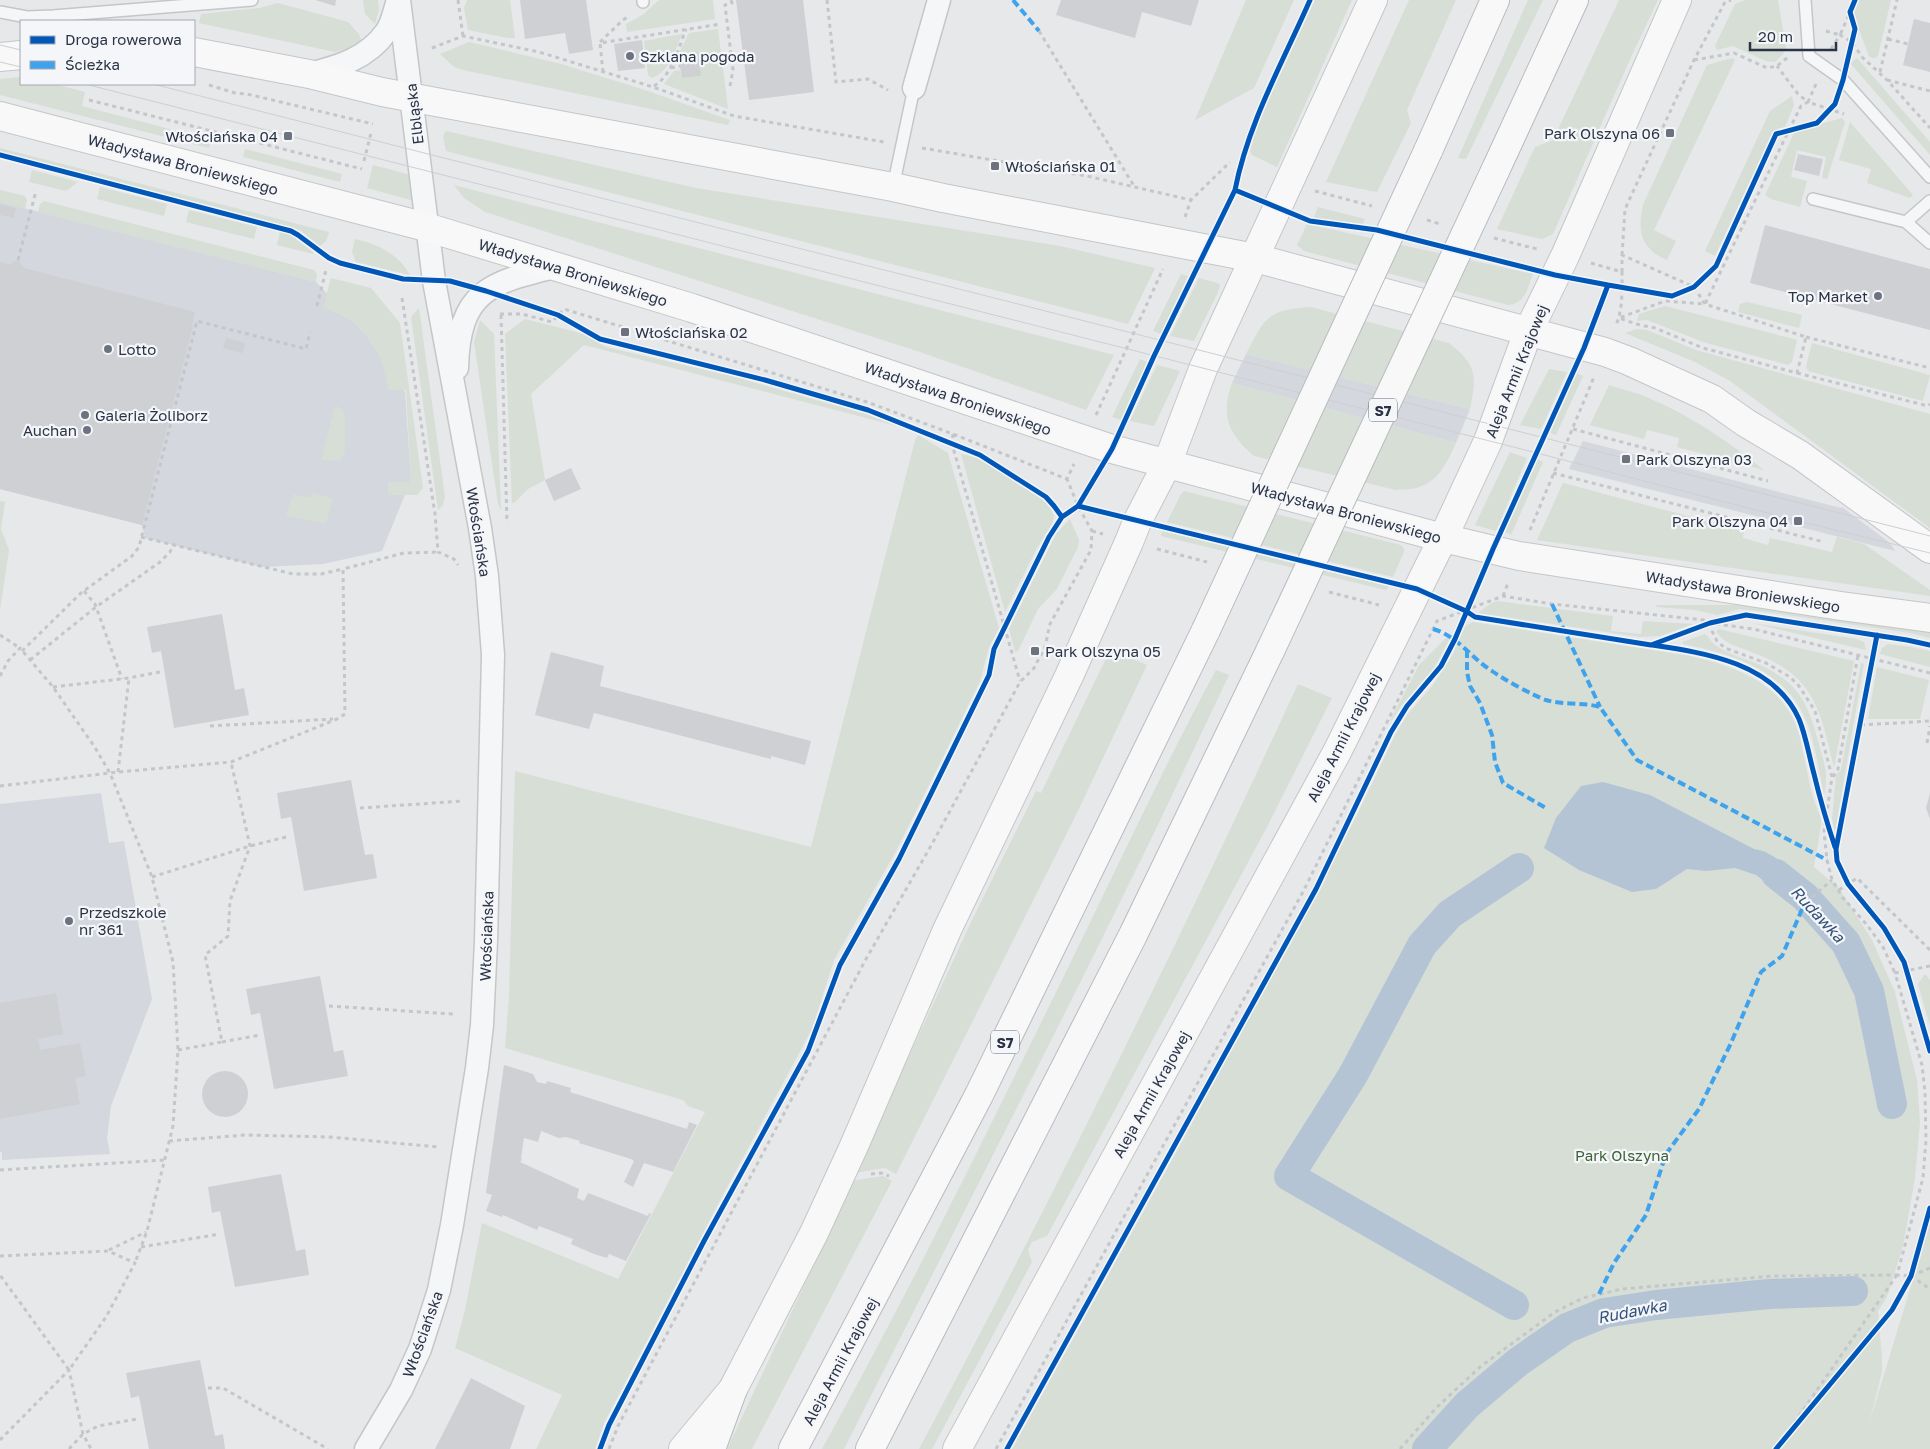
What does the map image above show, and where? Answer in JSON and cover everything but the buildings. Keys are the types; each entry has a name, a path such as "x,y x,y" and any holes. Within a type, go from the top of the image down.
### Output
{"main road":[{"path":"711,1449 733,1389 814,1233 854,1146 947,930 1069,676 1137,522 1167,464 1203,369 1373,0"},
{"name":"Aleja Armii Krajowej","path":"793,1449 980,1096 1206,630 1428,151 1495,0"},
{"name":"S7","path":"870,1449 1134,935 1271,649 1574,0"},
{"name":"Aleja Armii Krajowej","path":"957,1449 1337,752 1443,538 1488,441 1528,332 1565,256 1677,0"},
{"path":"195,52 309,74 382,92 894,187 1255,258 1604,352 1629,361 1712,399 1800,455 1930,549"},
{"path":"0,57 20,55"},
{"name":"Władysława Broniewskiego","path":"0,116 426,228 692,308 1084,440 1443,538 1519,556 1840,606 1930,618"},
{"path":"683,1449 733,1389"}],"street":[{"name":"Elbląska","path":"309,74 337,67 365,53 387,32 399,0"},
{"name":"Elbląska","path":"399,0 412,97 426,228"},
{"path":"914,88 938,0"},
{"name":"Włościańska","path":"366,1449 401,1390 416,1357 439,1290 452,1225 477,1068 482,1025 486,946 492,655 487,576 426,228"},
{"name":"Włościańska","path":"457,406 458,346 465,315 474,301 486,291 514,277 554,267"}],"lane":[{"path":"0,12 27,17 53,16 252,0"},
{"path":"1805,0 1809,56 1843,80 1930,177"},
{"path":"894,187 914,88"},
{"path":"1813,199 1906,222 1930,243"},
{"path":"1906,222 1930,201"}],"path":[{"path":"458,0 464,36"},
{"path":"730,86 733,70 724,4 732,3 731,0"},
{"path":"827,0 836,82 868,79 891,91"},
{"path":"1622,272 1625,209 1694,60 1725,2 1731,0"},
{"path":"1880,73 1897,0"},
{"path":"1850,12 1852,20"},
{"path":"1840,35 1850,12"},
{"path":"600,42 623,20 636,13"},
{"path":"600,42 721,24"},
{"path":"653,86 661,82 671,68 686,29"},
{"path":"1039,31 1134,187"},
{"path":"1824,116 1835,104 1843,80 1853,35"},
{"path":"431,48 464,36 539,52 653,86 734,116 890,143"},
{"path":"1888,39 1908,44"},
{"path":"600,42 603,72"},
{"path":"1694,60 1734,53 1767,68 1777,66 1788,57 1790,52"},
{"path":"671,68 680,66"},
{"path":"1705,304 1801,106 1808,102 1798,94 1777,66"},
{"path":"1887,80 1930,91"},
{"path":"203,82 235,93 247,94 373,124"},
{"path":"89,100 362,169"},
{"path":"1782,132 1798,128"},
{"path":"364,161 371,133"},
{"path":"920,148 1087,176 1191,200"},
{"path":"18,260 36,192"},
{"path":"1622,255 1694,287 1705,304"},
{"path":"317,306 326,270"},
{"path":"1687,290 1700,282"},
{"path":"1615,287 1632,290"},
{"path":"1662,295 1672,296"},
{"path":"402,298 435,514 438,552"},
{"path":"1930,368 1806,337 1705,304 1665,301 1619,318 1655,328 1703,348 1928,406 1930,404"},
{"path":"549,312 566,320"},
{"path":"0,674 8,660 84,591 132,556 139,547 197,321 306,349 310,332"},
{"path":"1797,373 1806,337"},
{"path":"1573,429 1768,481"},
{"path":"953,434 952,444 1020,682"},
{"path":"944,441 962,448"},
{"path":"1553,473 1824,542"},
{"path":"609,1449 618,1426 866,959 932,844 1020,682 1034,668 1045,647 1050,624 1091,550 1092,531 1078,506 1067,479"},
{"path":"1070,512 1078,506 1083,498"},
{"path":"1078,506 1086,508"},
{"path":"141,538 293,574 321,574 404,553 438,552 454,558 462,570"},
{"path":"30,660 96,607 160,562 170,552 173,545"},
{"path":"0,786 118,772 230,762 345,714 343,569"},
{"path":"84,591 96,607 122,679"},
{"path":"996,1449 1304,890 1437,621 1468,613 1503,596 1552,604 1704,620 1710,623 1753,629 1930,673"},
{"path":"1463,620 1468,613 1470,602"},
{"path":"1458,608 1468,613"},
{"path":"1001,634 1009,618"},
{"path":"1701,626 1727,618"},
{"path":"1710,623 1717,641 1726,648 1779,670 1790,677 1799,686 1815,711 1832,777 1824,832 1827,860 1832,880 1883,947 1895,973 1922,1065 1925,1092 1926,1140 1923,1178 1897,1275 1776,1449"},
{"path":"0,635 21,649 53,687 94,746 110,773 152,877 173,962 178,1050 173,1126 147,1231 135,1263 106,1317 69,1370 0,1440"},
{"path":"1871,668 1874,651"},
{"path":"1832,777 1838,769 1858,655"},
{"path":"53,687 122,679 160,672"},
{"path":"118,772 129,678"},
{"path":"1859,735 1862,716"},
{"path":"210,726 336,719"},
{"path":"1860,725 1930,721"},
{"path":"1927,743 1930,726"},
{"path":"222,1042 205,955 228,936 230,901 250,846 230,762"},
{"path":"360,808 463,801"},
{"path":"1822,805 1831,834"},
{"path":"152,877 250,846 290,836"},
{"path":"1839,890 1847,881 1857,878 1930,950"},
{"path":"1812,897 1832,880"},
{"path":"1847,881 1853,890"},
{"path":"1904,962 1908,974"},
{"path":"1895,973 1908,974 1930,966"},
{"path":"329,1006 453,1014"},
{"path":"178,1050 260,1035"},
{"path":"169,1141 254,1135 330,1137 438,1147"},
{"path":"0,1170 165,1160"},
{"path":"0,1256 108,1250 147,1231"},
{"path":"141,1247 220,1234"},
{"path":"108,1250 135,1263"},
{"path":"1906,1284 1911,1276 1913,1267"},
{"path":"1400,1449 1436,1408 1480,1367 1555,1312 1583,1298 1622,1289 1773,1276 1911,1276 1930,1268"},
{"path":"0,1275 69,1370 84,1434 91,1449"},
{"path":"1911,1276 1930,1289"},
{"path":"208,1388 223,1388 328,1449"},
{"path":"1776,1449 1825,1391"},
{"path":"69,1449 84,1434 98,1426 137,1419"}],"shaded area":[{"path":"0,202 316,282 367,336 405,392 411,480 382,551 323,564 262,567 145,538 142,525 0,489"},
{"path":"1246,354 1470,409 1456,443 1232,383"},
{"path":"1583,441 1842,507 1890,543 1895,551 1569,469"},
{"name":"Przedszkole nr 361","path":"101,793 109,843 124,841 152,999 111,1106 107,1138 110,1154 2,1160 2,1152 0,1152 0,804"}],"green space":[{"path":"363,0 378,0 379,9 375,24 365,14"},
{"path":"467,0 510,0 515,38 468,30 464,8"},
{"path":"659,0 713,0 715,19 627,32 626,24 644,14"},
{"path":"1246,0 1294,0 1254,88 1195,120"},
{"path":"1315,0 1352,0 1277,167 1252,155 1250,151 1257,124"},
{"path":"1409,0 1456,0 1407,110 1411,123 1377,192 1326,182"},
{"path":"1528,0 1543,0 1466,159 1458,158"},
{"path":"1619,0 1658,0 1553,234 1542,239 1497,229 1535,147 1553,140"},
{"path":"1745,0 1778,0 1786,48 1775,62 1766,61 1733,46 1717,50 1715,46 1735,4"},
{"path":"1859,0 1891,0 1878,56 1875,58 1869,56 1853,14"},
{"path":"278,3 348,22 359,34 361,40 354,47 335,52 199,23 201,14 259,8"},
{"path":"718,29 728,109 664,84 674,71 680,70 682,78 701,76 678,55 689,33"},
{"path":"682,34 668,65 663,71 652,78 648,75 644,41"},
{"path":"469,42 561,64 645,90 730,120 728,125 463,70 454,67 440,54"},
{"path":"1732,58 1735,60 1654,230 1676,241 1667,260 1651,251 1646,245 1641,231 1643,205 1707,65"},
{"path":"1857,58 1930,142 1930,155 1850,63"},
{"path":"20,77 20,85 58,85 85,92 82,106 211,140 209,148 0,95 0,79"},
{"path":"1792,96 1794,105 1785,127 1777,129 1772,134 1715,256 1705,251 1770,111"},
{"path":"1842,118 1845,122 1827,179 1822,178 1826,157 1797,150 1791,177 1807,181 1800,207 1771,199 1765,195 1795,131"},
{"path":"1850,122 1913,195 1910,198 1867,183 1871,169 1839,160"},
{"path":"446,131 696,188 1060,246 1155,268 1128,324 446,151 443,136"},
{"path":"0,148 329,232 326,241 320,246 300,230 291,227 0,151"},
{"path":"245,149 342,174 340,182 243,157"},
{"path":"373,165 411,175 414,201 367,188"},
{"path":"32,170 78,182 66,191 29,182"},
{"path":"454,185 1114,355 1086,410 920,352 485,212 464,198"},
{"path":"100,187 167,204 164,216 97,199"},
{"path":"0,190 25,196 27,200 25,209 0,202"},
{"path":"44,201 314,270 317,274 316,282 38,212 40,204"},
{"path":"1318,207 1365,219 1362,225 1313,219"},
{"path":"189,210 257,227 254,239 186,222"},
{"path":"1307,224 1533,274 1522,298 1514,304 1508,305 1304,251 1297,245"},
{"path":"280,232 289,234 313,252 313,254 277,245"},
{"path":"355,239 387,251 405,267 410,275 356,262 352,252"},
{"path":"1181,274 1188,276 1161,334 1153,331"},
{"path":"331,278 371,288 400,323 423,488 417,495 388,495 388,482 411,482 406,390 388,390 381,361 369,338 350,320 323,308"},
{"path":"1199,278 1220,285 1194,341 1170,336"},
{"path":"1747,302 1802,315 1799,328 1738,312 1740,304"},
{"path":"1665,306 1797,340 1792,362 1788,365 1703,342 1647,320 1637,321 1639,314"},
{"path":"1311,307 1449,343 1465,358 1473,372 1474,388 1470,409 1246,354 1258,331 1269,318 1285,310"},
{"path":"419,308 445,497 443,505 438,510 411,317"},
{"path":"525,319 584,334 606,347 735,377 869,415 901,427 584,345 531,394 545,480 528,489 512,503 505,334"},
{"path":"480,320 494,334 501,510 498,504 474,342"},
{"path":"1637,329 1647,330 1696,350 1930,414 1930,528 1730,381 1695,362 1625,333"},
{"path":"1812,343 1930,375 1923,401 1808,371 1806,366"},
{"path":"1140,359 1147,362 1121,420 1112,417"},
{"path":"1157,365 1180,371 1156,422 1154,426 1130,421"},
{"path":"1549,369 1567,372 1541,429 1520,425"},
{"path":"1576,373 1583,376 1556,435 1549,432"},
{"path":"1232,383 1456,443 1445,464 1431,481 1416,488 1396,490 1254,456 1238,440 1229,424 1227,406"},
{"path":"1609,385 1637,393 1697,422 1764,470 1677,447 1679,438 1647,430 1644,439 1590,425"},
{"path":"335,406 343,409 345,416 345,452 340,460 321,460"},
{"path":"918,435 948,453 999,628 989,647 980,681 896,851 834,960 812,1029 604,1423 595,1449 536,1449 562,1395 455,1348 465,1310 482,1223 618,1279 705,1112 688,1106 683,1100 505,1048 509,996 515,771 811,847 915,440"},
{"path":"1510,452 1527,458 1496,531 1475,525"},
{"path":"961,454 976,457 1042,499 1051,509 1054,516 1052,524 1037,548 1005,612"},
{"path":"1537,459 1543,462 1511,535 1505,532"},
{"path":"1563,483 1744,531 1743,538 1768,545 1770,538 1832,552 1837,537 1864,544 1930,590 1930,596 1537,540"},
{"path":"1184,491 1401,545 1404,552 1393,577 1167,522"},
{"path":"312,493 333,498 326,524 286,516 293,494 311,498"},
{"path":"0,501 5,502 1,529 9,550 0,610"},
{"path":"1070,519 1079,540 1078,547 1057,589 1038,609 1018,651 1015,652 1009,629 1056,534"},
{"path":"1162,531 1389,586 1386,590 1161,536"},
{"path":"1497,601 1613,616 1611,631 1641,634 1643,621 1693,624 1660,636 1640,637 1478,613"},
{"path":"1656,605 1743,605 1930,630 1930,638 1910,633 1766,612 1740,609 1717,615 1695,610 1656,607"},
{"name":"Park Olszyna","path":"1473,622 1690,656 1720,664 1763,684 1785,705 1793,719 1800,738 1811,790 1821,819 1814,867 1838,887 1872,940 1895,992 1917,1080 1920,1122 1915,1178 1903,1246 1887,1297 1878,1311 1882,1372 1869,1424 1930,1223 1930,1449 1012,1449 1178,1149 1317,891 1358,813 1395,735 1407,715 1433,685 1452,656 1465,626"},
{"path":"1752,623 1857,639 1864,642 1866,650"},
{"path":"1719,629 1854,661 1834,768 1819,712 1812,697 1802,684 1790,672 1774,662 1727,642 1716,631"},
{"path":"1705,634 1714,644 1722,649 1769,669 1791,685 1799,694 1815,729 1824,763 1826,781 1824,794 1811,734 1795,700 1783,686 1753,666 1736,658 1683,644 1682,642"},
{"path":"1448,636 1449,640 1433,670 1390,721 1419,665"},
{"path":"1888,644 1930,651 1930,667 1880,654 1882,648"},
{"path":"1110,650 1147,665 1077,813 896,1174 885,1168 855,1173 972,920 1036,791 1041,793"},
{"path":"1861,663 1864,664 1835,832 1832,819 1836,775 1841,770"},
{"path":"1877,667 1929,680 1920,719 1868,719"},
{"path":"1216,670 1229,675 1079,985 844,1449 822,1449 946,1214 1157,784"},
{"path":"1298,684 1332,698 1267,827 1047,1236 1032,1242 1028,1250 1032,1262 932,1449 919,1449 1018,1260 1114,1069"},
{"path":"1925,974 1930,980 1930,1026 1918,984"},
{"path":"883,1176 892,1181 752,1449 727,1449 809,1275 850,1181"}],"water":[{"path":"1603,782 1650,795 1754,849 1775,857 1803,885 1810,897 1805,903 1768,884 1756,875 1735,868 1706,871 1687,869 1656,889 1632,892 1579,870 1544,848 1556,818 1581,786"}],"waterway":[{"path":"1514,1305 1289,1176 1353,1075 1422,945 1450,914 1519,868"},
{"name":"Rudawka","path":"1776,874 1805,897 1846,943 1869,991 1892,1104"},
{"name":"Rudawka","path":"1427,1449 1467,1405 1518,1362 1567,1328 1604,1313 1656,1305 1769,1294 1853,1291"}],"tram line":[{"path":"0,45 20,50"},
{"path":"0,62 20,67"},
{"path":"89,85 1798,521 1930,553"},
{"path":"157,85 1930,536"}],"marked path":[{"path":"1013,0 1039,31"},
{"path":"1552,604 1600,707"},
{"path":"1433,629 1442,632 1457,642 1484,666 1534,695 1552,702 1586,704 1600,707 1637,760 1827,860"},
{"path":"1467,650 1467,672 1470,686 1480,703 1492,735 1495,762 1503,783 1546,808"},
{"path":"1599,1294 1614,1263 1646,1215 1666,1154 1699,1109 1731,1043 1761,972 1782,956 1803,907 1812,897"}],"cycle path":[{"path":"600,1449 609,1425 704,1241 808,1051 840,965 899,859 989,675 994,649 1049,537 1062,517 1078,506 1112,449 1154,356 1235,190 1248,141 1257,117 1310,0"},
{"path":"1608,285 1672,296 1694,287 1716,266 1776,134 1817,123 1835,104 1843,80 1855,29 1850,12 1855,0"},
{"path":"0,155 291,231 329,258 340,263 403,279 450,281 486,291 558,315 600,339 765,380 868,410 980,455 1046,497 1062,517"},
{"path":"1007,1449 1316,889 1391,732 1407,706 1441,666 1455,639 1493,549 1584,348 1608,285 1555,275 1377,230 1310,221 1235,190"},
{"path":"1078,506 1417,589 1475,617 1651,645 1710,623 1746,615 1930,645"},
{"path":"1877,635 1836,849 1837,861 1848,884 1884,928 1904,962 1930,1051"},
{"path":"1652,645 1694,652 1736,664 1756,673 1773,685 1788,700 1799,719 1806,739 1821,802 1835,847"},
{"path":"1776,1449 1892,1310 1911,1276 1930,1208"}],"place":[{"name":"Szklana pogoda","path":"630,56"},
{"name":"Park Olszyna 06","path":"1670,133"},
{"name":"Włościańska 04","path":"288,136"},
{"name":"Włościańska 01","path":"995,166"},
{"name":"Top Market","path":"1878,296"},
{"name":"Włościańska 02","path":"625,332"},
{"name":"Lotto","path":"108,349"},
{"name":"Galeria Żoliborz","path":"85,415"},
{"name":"Auchan","path":"87,430"},
{"name":"Park Olszyna 03","path":"1626,459"},
{"name":"Park Olszyna 04","path":"1798,521"},
{"name":"Park Olszyna 05","path":"1035,651"},
{"name":"Przedszkole nr 361","path":"69,921"}]}
